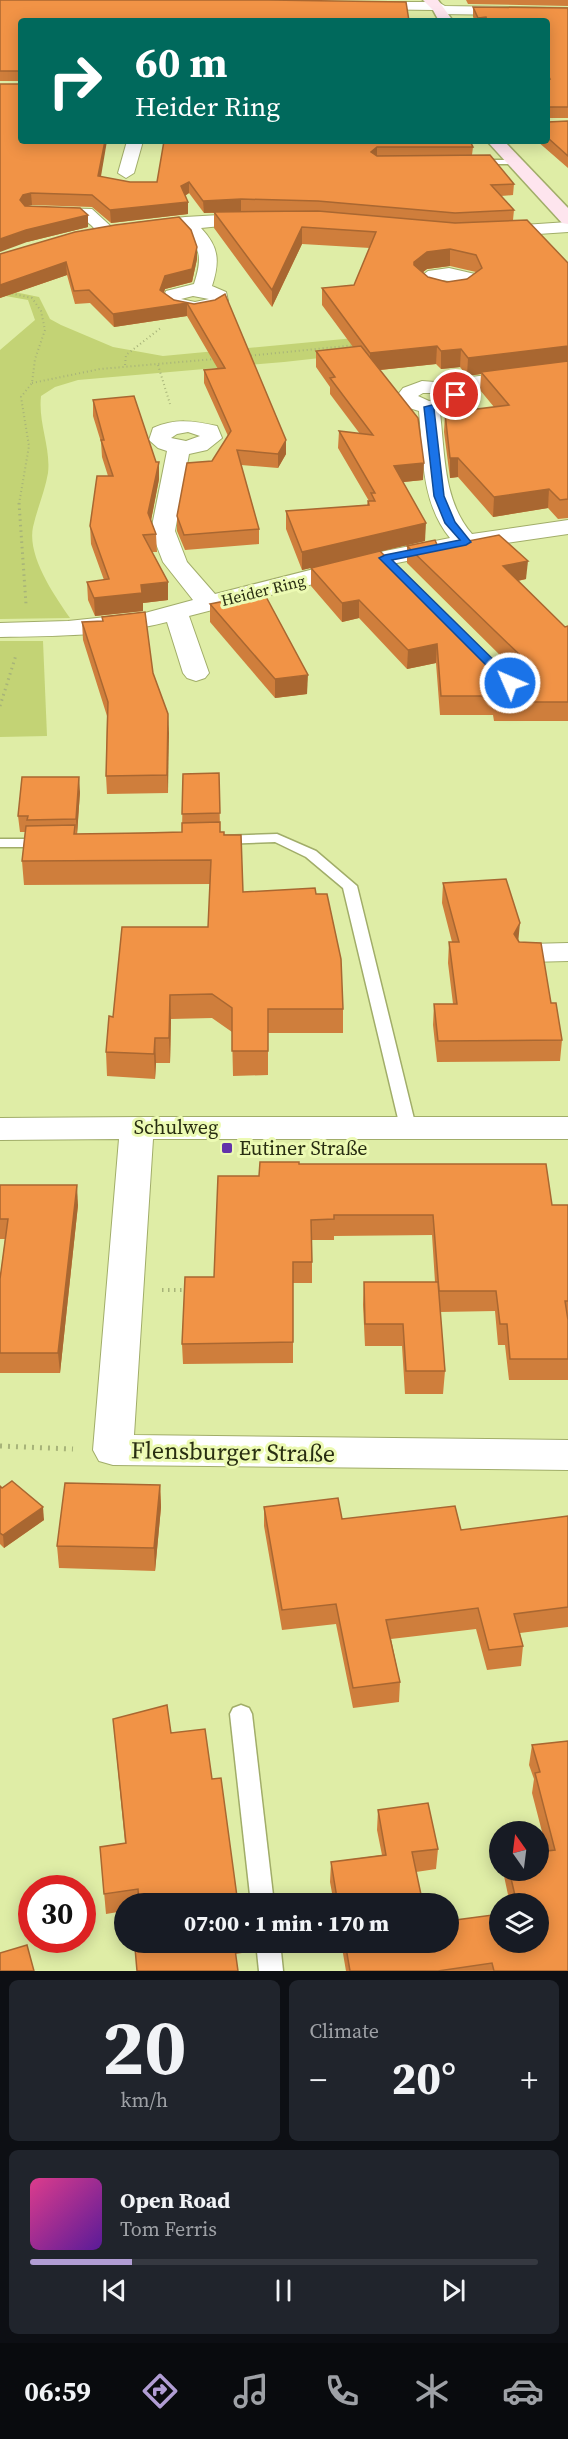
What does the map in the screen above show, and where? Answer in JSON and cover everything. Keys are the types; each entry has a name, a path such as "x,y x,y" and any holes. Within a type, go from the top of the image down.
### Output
{"street":[{"path":"532,0 543,5 544,11"},
{"path":"346,5 380,3 438,9 568,12"},
{"path":"126,173 134,144"},
{"path":"498,144 568,219"},
{"path":"32,213 86,213 108,232"},
{"path":"83,236 185,222 275,218"},
{"path":"185,222 197,233 208,249 210,262 201,290 219,296 219,302 202,308 186,307"},
{"path":"476,232 568,227"},
{"path":"449,274 452,253"},
{"path":"466,542 450,523 439,496 429,407 444,406 455,401 456,395 448,390 471,383 568,371"},
{"path":"177,427 164,517 164,537 170,553 185,578 210,603"},
{"name":"Heider Ring","path":"12,630 112,625 393,567 466,542 568,527"},
{"path":"176,613 196,673"},
{"path":"529,953 568,952"},
{"name":"Flensburger Straße","path":"137,1127 113,1450 568,1455"},
{"name":"Schulweg","path":"0,1129 568,1128"}],"lane":[{"path":"468,162 513,162"},
{"path":"207,840 278,838 311,854 350,886 408,1127"},
{"path":"0,843 54,843"},
{"path":"241,1714 262,1893"},
{"path":"269,1953 271,1971"}],"path":[{"path":"0,291 32,298 41,311 45,330 35,358 32,383 21,397 29,447 18,510 27,616 12,630 0,706"},
{"path":"126,365 126,355 186,307"},
{"path":"242,356 365,344"},
{"path":"32,383 73,373 126,365 158,365 218,359"},
{"path":"158,365 177,427"},
{"path":"124,1290 194,1290"},
{"path":"0,1446 113,1450"}],"green space":[{"path":"0,289 39,297 50,319 113,347 163,356 397,334 410,348 284,362 78,380 55,387 41,396 41,416 48,454 48,473 32,538 43,575 70,618 0,619 0,350 35,320 28,300 0,295"},
{"path":"0,641 43,641 47,736 0,737"}],"building":[{"path":"0,0 406,2 409,18 18,18 18,71 0,71"},
{"path":"473,7 568,8 568,107 550,107 550,18 478,18"},
{"path":"0,84 18,84 18,144 104,144 98,176 130,182 157,182 163,144 472,144 473,147 377,147 371,152 377,156 490,155 514,184 491,185 514,210 455,213 318,201 241,199 203,201 189,182 181,186 188,202 110,210 92,195 31,193 23,195 20,200 25,206 80,208 88,215 26,230 0,239"},
{"path":"568,121 568,156 550,140 550,122"},
{"path":"318,211 455,223 527,220 568,263 568,346 468,358 461,349 441,351 437,346 370,353 322,288 354,285 376,232 302,227 272,290 214,212","holes":["450,249 476,255 482,268 467,279 447,282 428,277 414,265 414,262 427,252"]},
{"path":"179,217 191,230 197,247 192,269 165,276 160,290 174,300 194,304 215,300 225,294 286,440 278,454 237,450 259,529 184,535 177,516 187,463 212,461 231,431 204,370 225,368 187,303 113,314 89,290 74,291 66,262 0,285 0,254 75,232"},
{"path":"361,346 418,418 424,463 394,466 426,523 302,552 286,511 369,505 368,501 375,501 371,493 375,493 339,431 373,435 330,378 335,377 316,351"},
{"path":"568,361 568,499 560,500 549,489 494,497 458,458 450,458 445,413 509,405 481,372"},
{"path":"134,396 156,462 159,462 148,513 156,534 143,535 168,582 141,585 142,593 94,598 87,582 109,579 90,526 97,476 113,476 101,440 104,440 93,400"},
{"path":"499,535 528,561 503,566 565,627 568,626 568,702 495,702 494,696 441,696 437,644 408,650 359,600 342,603 311,568 380,551 501,672 511,674 521,672 526,665 522,657 407,546 435,540 438,547"},
{"path":"264,593 308,675 275,679 210,604"},
{"path":"145,612 153,673 168,714 167,775 106,776 108,702 82,622 103,621 102,617"},
{"path":"219,773 220,813 182,814 183,774"},
{"path":"22,777 79,777 76,819 27,820 28,816 18,816"},
{"path":"220,822 220,832 224,832 224,835 241,835 243,892 315,888 316,894 327,894 341,959 343,1009 268,1009 268,1051 232,1051 232,1008 212,994 170,995 169,1038 155,1038 154,1054 106,1052 109,1016 113,1017 122,927 208,927 211,860 22,861 26,826 75,825 74,834 144,833 182,832 182,823"},
{"path":"506,879 520,923 514,934 519,942 541,943 551,1003 556,1003 562,1040 438,1041 434,1004 457,1004 449,942 459,942 443,883"},
{"path":"260,1162 546,1164 552,1205 568,1205 568,1301 565,1301 568,1320 568,1359 510,1359 507,1324 500,1324 496,1291 439,1291 433,1215 334,1215 334,1219 311,1220 312,1262 293,1262 293,1342 182,1344 185,1277 214,1277 218,1176 259,1176"},
{"path":"0,1185 77,1185 58,1353 0,1353 0,1279 8,1219 0,1219"},
{"path":"364,1282 438,1282 445,1371 406,1371 403,1324 365,1324"},
{"path":"12,1481 43,1507 3,1535 0,1533 0,1486 2,1488"},
{"path":"65,1483 160,1485 154,1548 57,1546"},
{"path":"338,1498 342,1519 455,1506 461,1530 568,1516 568,1607 514,1614 523,1646 489,1650 478,1608 386,1620 400,1682 353,1688 336,1604 282,1610 264,1507"},
{"path":"167,1705 171,1733 205,1729 212,1779 221,1778 237,1893 138,1893 138,1889 104,1894 100,1847 126,1843 113,1719"},
{"path":"568,1741 568,1971 494,1971 492,1963 438,1971 350,1971 347,1953 459,1953 459,1920 489,1915 489,1953 549,1953 549,1893 514,1893 512,1881 549,1881 549,1851 555,1850 535,1773 540,1772 532,1745"},
{"path":"428,1803 438,1849 412,1852 421,1893 336,1893 331,1862 386,1855 378,1810"},
{"path":"18,1948 18,1953 29,1953 34,1971 0,1971 0,1953"},
{"path":"135,1953 236,1953 238,1971 137,1971"}],"place":[{"name":"Eutiner Straße","path":"227,1148"}],"route":[{"path":"456,395 455,401 450,404 429,407 439,496 450,523 466,542 385,558 510,683"}]}
